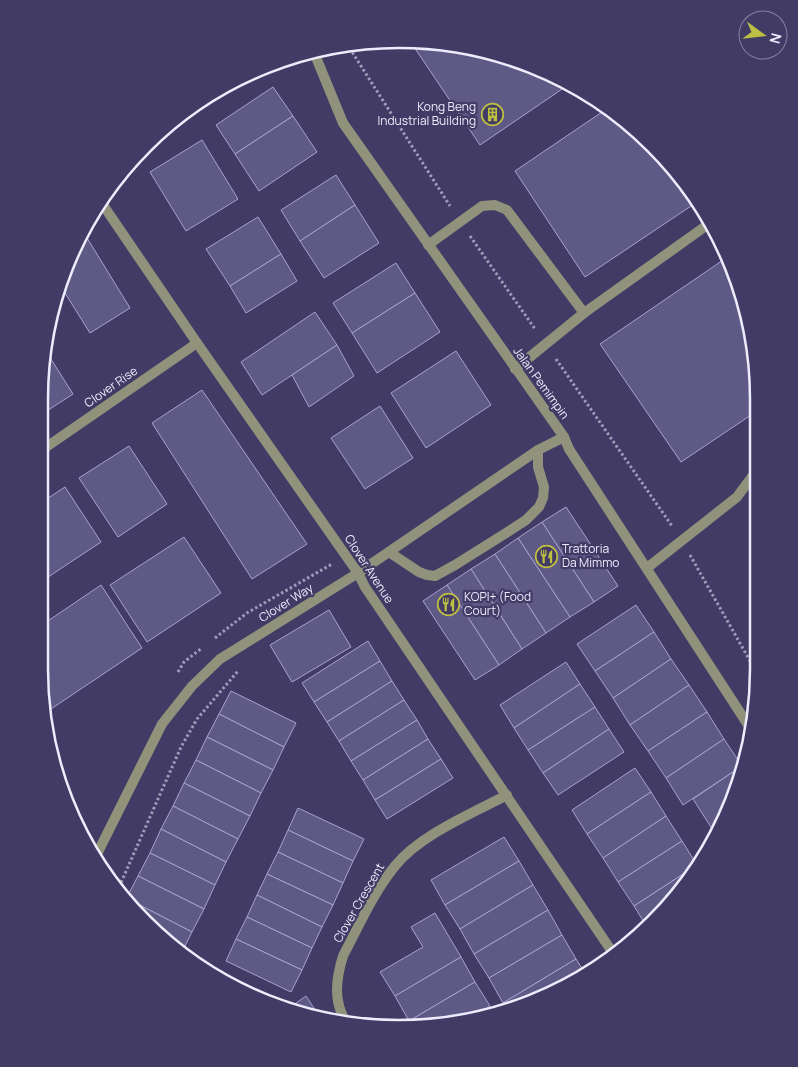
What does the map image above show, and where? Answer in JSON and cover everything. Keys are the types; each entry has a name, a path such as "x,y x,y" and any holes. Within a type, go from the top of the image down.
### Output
{"street":[{"name":"Jalan Pemimpin","path":"316,57 343,123 564,438 746,721"},
{"path":"428,245 482,206 495,205 507,210 584,313"},
{"name":"Clover Avenue","path":"105,208 358,573 365,587 610,949"},
{"path":"515,369 584,313 705,227"},
{"name":"Clover Rise","path":"48,446 197,343"},
{"name":"Clover Way","path":"99,851 162,724 192,686 220,659 358,573 538,450 564,438"},
{"path":"389,552 419,572 435,576 526,520 539,507 544,498 544,487 538,467 538,450"},
{"path":"647,568 738,497 750,480"},
{"name":"Clover Crescent","path":"342,1015 338,1006 337,989 343,956 385,879 405,855 426,839 507,795"}],"path":[{"path":"121,883 181,747 196,719 242,666"}],"building":[{"name":"Kong Beng Industrial Building","path":"415,48 468,54 490,59 534,74 563,89 480,145"},
{"path":"273,87 293,116 235,154 216,125"},
{"path":"602,112 648,150 678,185 692,205 585,277 515,171"},
{"path":"293,116 317,152 259,191 235,154"},
{"path":"202,140 238,199 186,231 150,172"},
{"path":"336,175 355,205 300,241 281,210"},
{"path":"355,205 379,243 324,278 300,241"},
{"path":"258,217 281,254 230,286 206,249"},
{"path":"87,238 130,308 90,333 64,292 74,264"},
{"path":"281,254 297,281 246,313 230,286"},
{"path":"722,261 739,308 744,330 750,376 750,416 681,462 600,344"},
{"path":"396,263 415,293 352,333 333,303"},
{"path":"415,293 440,332 377,373 352,333"},
{"path":"315,312 337,345 262,395 241,362"},
{"path":"337,345 354,376 309,407 292,375"},
{"path":"456,351 491,405 426,448 391,393"},
{"path":"50,358 73,394 48,410 48,376"},
{"path":"202,390 307,544 252,579 152,423"},
{"path":"380,406 413,458 365,489 331,438"},
{"path":"129,446 167,504 118,537 79,478"},
{"path":"65,487 101,542 48,577 48,498"},
{"path":"566,507 618,586 594,602 542,522"},
{"path":"542,522 594,602 570,617 518,538"},
{"path":"184,537 221,593 147,642 110,585"},
{"path":"518,538 570,617 546,633 495,554"},
{"path":"495,554 546,633 522,649 471,569"},
{"path":"471,569 522,649 499,665 447,585"},
{"path":"101,585 142,648 50,709 48,691 48,621"},
{"path":"447,585 499,665 475,680 423,601"},
{"path":"636,605 654,632 595,671 577,644"},
{"path":"329,610 351,647 292,682 270,645"},
{"path":"654,632 671,659 613,698 595,671"},
{"path":"368,641 380,661 314,702 302,683"},
{"path":"671,659 689,685 630,725 613,698"},
{"path":"380,661 392,681 327,722 314,702"},
{"path":"566,662 580,684 514,728 500,705"},
{"path":"392,681 404,700 339,741 327,722"},
{"path":"580,684 595,707 528,750 514,728"},
{"path":"689,685 707,712 648,751 630,725"},
{"path":"231,691 296,723 284,747 219,714"},
{"path":"404,700 417,720 351,761 339,741"},
{"path":"595,707 609,729 543,773 528,750"},
{"path":"707,712 724,739 666,778 648,751"},
{"path":"219,714 284,747 273,770 207,737"},
{"path":"417,720 428,739 363,780 351,761"},
{"path":"609,729 624,752 558,795 543,773"},
{"path":"207,737 273,770 261,793 196,760"},
{"path":"428,739 441,759 375,800 363,780"},
{"path":"724,739 738,761 735,770 683,805 666,778"},
{"path":"441,759 453,778 387,819 375,800"},
{"path":"196,760 261,793 250,816 184,783"},
{"path":"635,768 651,792 587,834 572,810"},
{"path":"735,770 724,803 711,828 693,799"},
{"path":"184,783 250,816 238,839 173,806"},
{"path":"651,792 666,816 603,858 587,834"},
{"path":"173,806 238,839 226,862 161,829"},
{"path":"298,808 364,839 353,861 288,830"},
{"path":"666,816 682,841 618,882 603,858"},
{"path":"161,829 226,862 215,885 150,853"},
{"path":"288,830 353,861 343,883 278,852"},
{"path":"504,837 519,861 445,905 431,880"},
{"path":"682,841 693,859 684,874 634,906 618,882"},
{"path":"278,852 343,883 333,905 267,874"},
{"path":"150,853 215,885 204,909 138,876"},
{"path":"519,861 533,885 460,929 445,905"},
{"path":"267,874 333,905 322,927 257,895"},
{"path":"684,874 643,921 634,906"},
{"path":"138,876 204,909 192,932 139,905 129,893"},
{"path":"533,885 548,910 474,954 460,929"},
{"path":"257,895 322,927 312,948 247,917"},
{"path":"139,905 192,932 185,947 150,917"},
{"path":"548,910 562,935 489,978 474,954"},
{"path":"435,913 461,957 395,996 380,972 423,947 411,927"},
{"path":"247,917 312,948 302,970 236,939"},
{"path":"562,935 576,959 503,1003 489,978"},
{"path":"236,939 302,970 291,992 226,961"},
{"path":"461,957 475,982 412,1019 408,1020 395,996"},
{"path":"576,959 582,968 534,993 503,1003"},
{"path":"475,982 490,1006 468,1013 412,1019"},
{"path":"306,996 315,1010 308,1008 295,1004"}],"place":[{"name":"Kong Beng Industrial Building","path":"492,114"},
{"name":"Trattoria Da Mimmo","path":"546,556"},
{"name":"KOPI+ (Food Court)","path":"448,604"}]}
